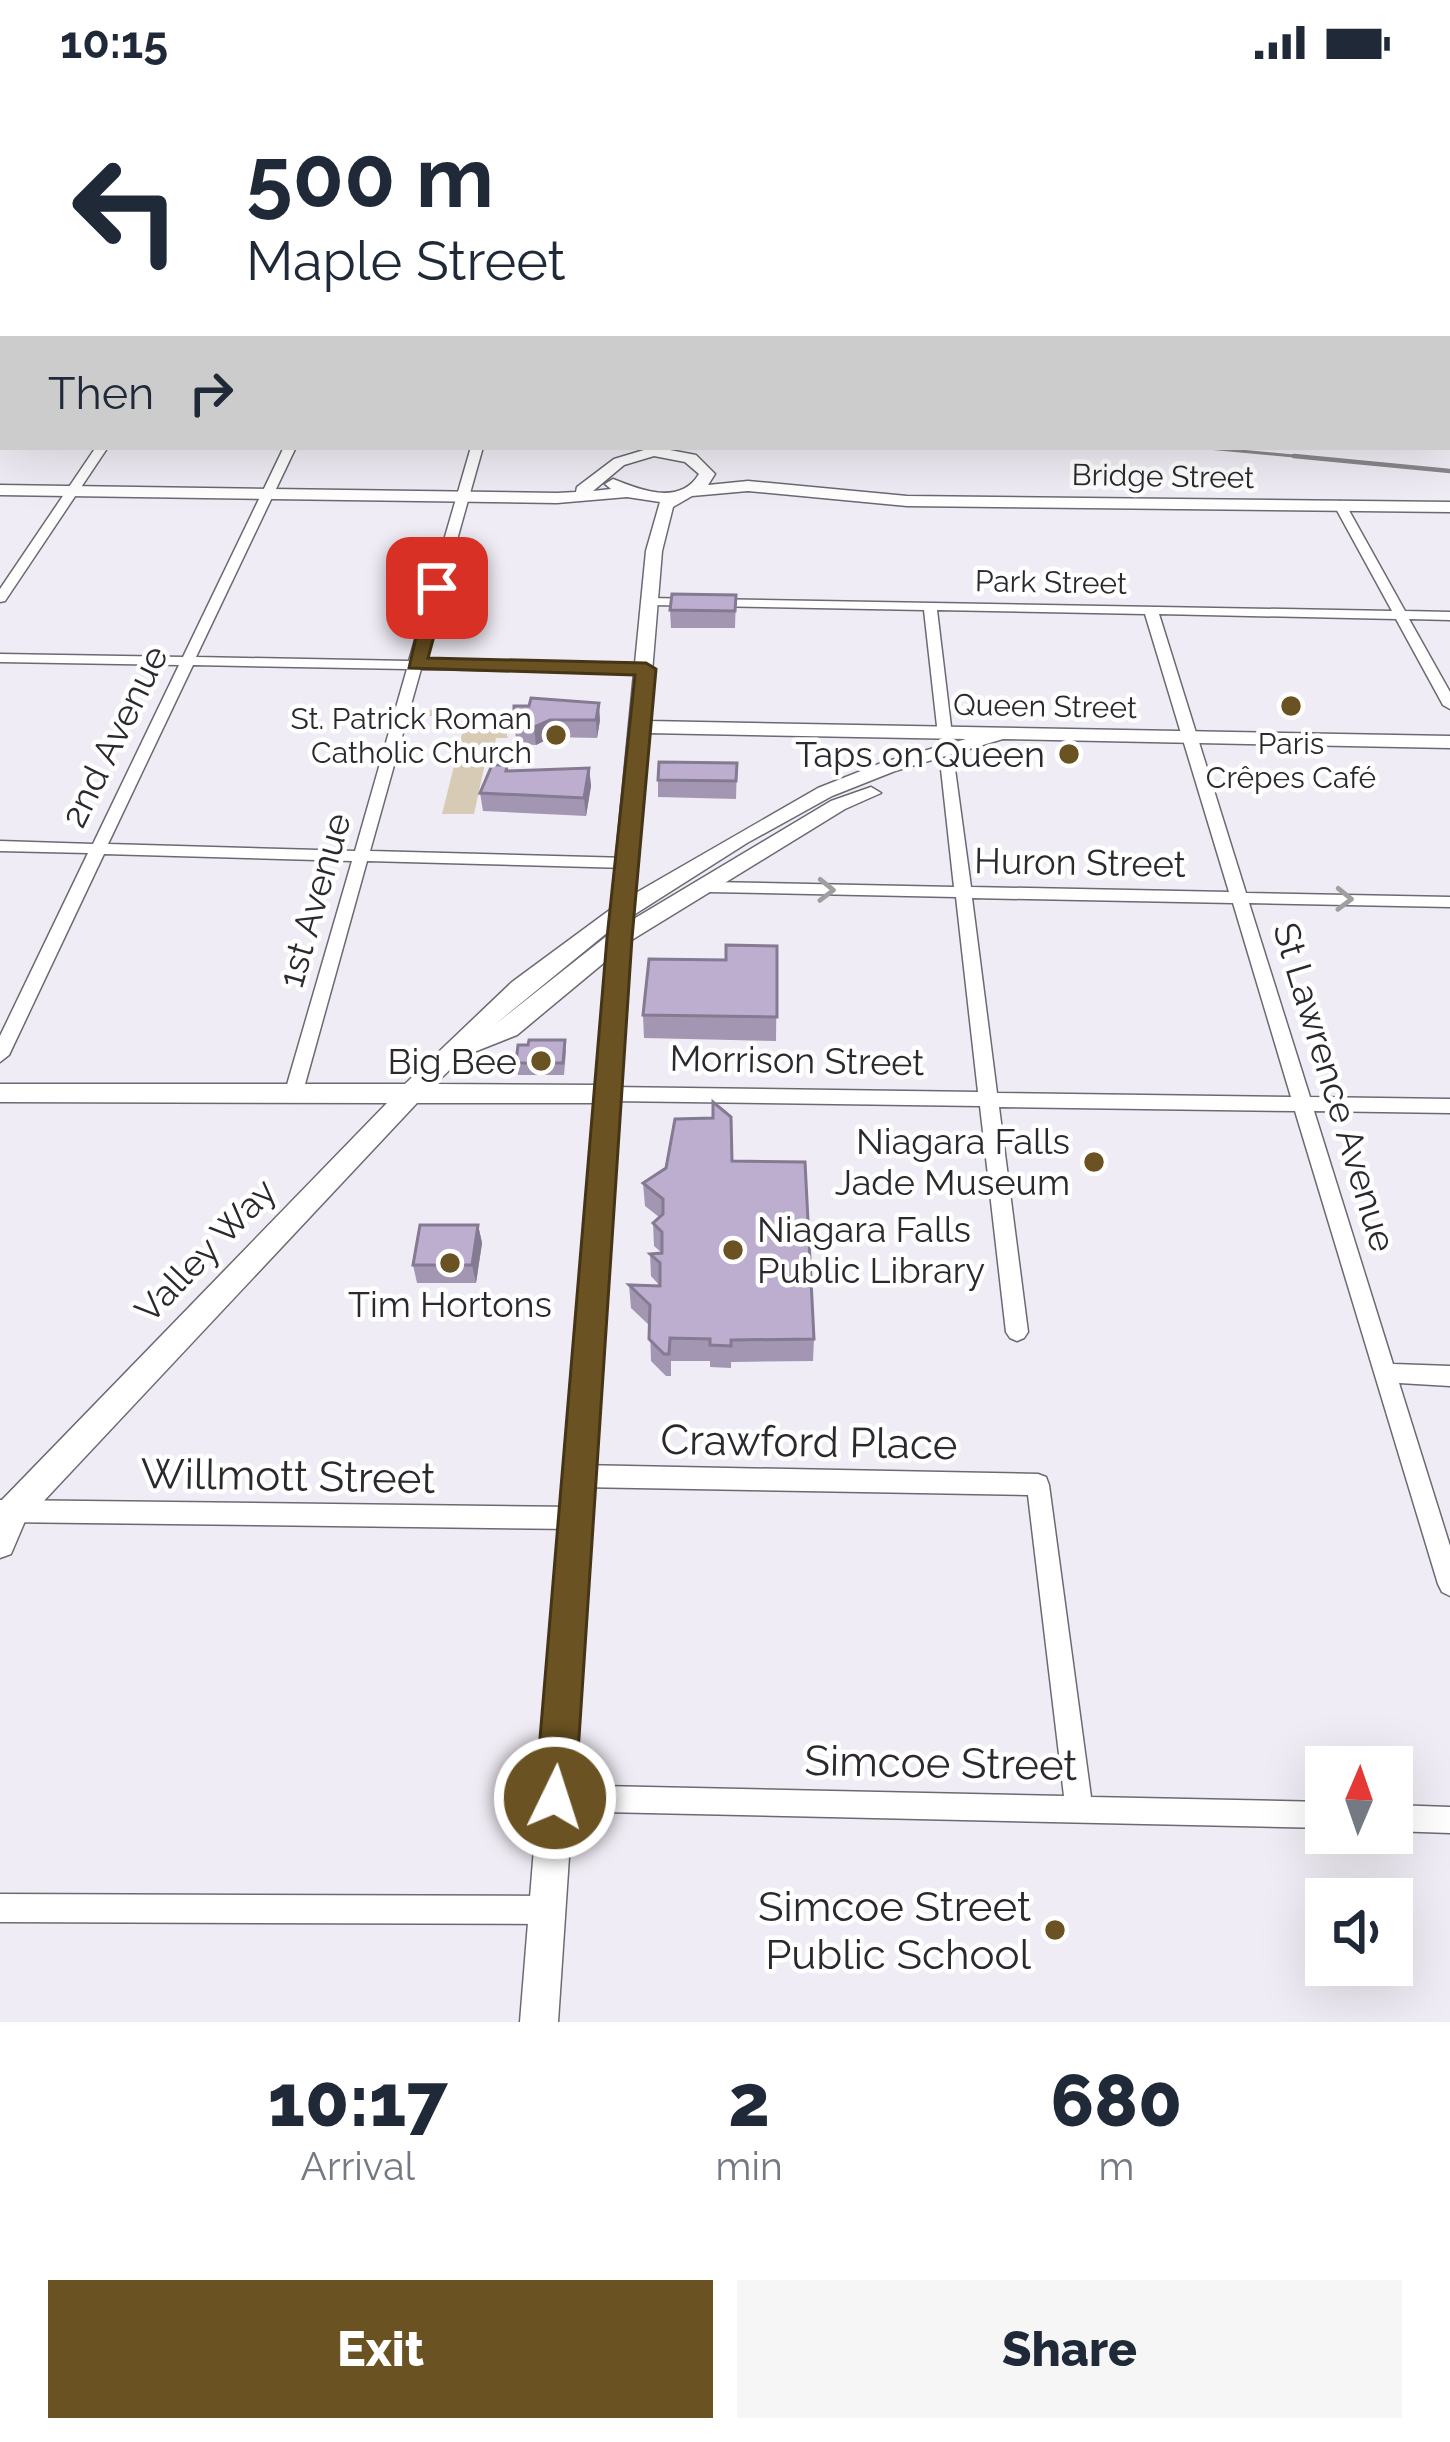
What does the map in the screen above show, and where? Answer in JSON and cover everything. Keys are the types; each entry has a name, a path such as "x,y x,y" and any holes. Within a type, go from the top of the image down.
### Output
{"main road":[{"path":"544,496 586,490 609,476 618,463 662,450"},
{"name":"Bridge Street","path":"662,450 703,466 803,490"},
{"path":"539,2022 574,1518 656,529 666,505 705,480 695,450"},
{"path":"609,476 646,505 656,529"},
{"name":"Bridge Street","path":"631,494 735,486 908,501 1450,507"},
{"path":"0,490 631,494"},
{"name":"Queen Street","path":"640,728 1450,742"},
{"name":"Valley Way","path":"0,1543 5,1514 410,1095 460,1051 486,1019 624,913 830,790 998,735"},
{"name":"Valley Way","path":"460,1051 509,1029 620,938 838,805 1032,736"},
{"path":"628,863 652,878 675,882"},
{"name":"Morrison Street","path":"0,1093 610,1094"}],"street":[{"path":"0,598 100,450"},
{"name":"2nd Avenue","path":"0,1054 289,450"},
{"name":"1st Avenue","path":"293,1095 476,450"},
{"path":"1340,505 1450,705"},
{"name":"Park Street","path":"652,601 1450,616"},
{"path":"929,607 945,734"},
{"name":"St Lawrence Avenue","path":"1150,611 1450,1584"},
{"path":"0,658 646,669"},
{"path":"948,769 1017,1332"},
{"path":"0,846 628,863"},
{"name":"Huron Street","path":"710,887 1450,902"},
{"name":"Morrison Street","path":"610,1094 1450,1106"},
{"path":"1384,1373 1450,1376"},
{"name":"Crawford Place","path":"579,1476 1038,1485 1079,1808"},
{"name":"Willmott Street","path":"5,1514 574,1518"},
{"name":"Simcoe Street","path":"555,1798 1305,1815"},
{"path":"1413,1819 1450,1820"},
{"path":"0,1908 548,1910"}],"shaded area":[{"path":"416,710 508,711 515,720 504,727 508,738 496,738 492,759 486,759 474,814 442,814 466,718 414,715"}],"building":[{"path":"672,594 736,595 735,611 670,610"},
{"path":"531,698 599,703 596,720 550,720 534,727 514,727 514,706 529,706"},
{"path":"659,762 737,763 736,781 658,780"},
{"path":"492,765 507,765 506,771 589,768 584,798 480,793"},
{"path":"726,945 777,946 777,1017 643,1015 649,959 726,960"},
{"path":"529,1040 565,1040 563,1063 516,1063 518,1045 528,1045"},
{"name":"Niagara Falls Public Library","path":"713,1102 731,1117 732,1161 805,1162 814,1339 731,1340 731,1346 710,1345 710,1339 670,1338 669,1354 664,1354 649,1339 650,1305 629,1285 660,1286 660,1263 650,1254 662,1253 662,1232 653,1223 663,1214 663,1199 643,1183 666,1168 675,1119 713,1118"},
{"path":"420,1225 478,1225 472,1265 413,1265"}],"railway":[{"path":"1229,450 1325,459"},
{"path":"1294,456 1450,471"}],"place":[{"name":"Paris Crêpes Café","path":"1291,706"},
{"name":"St. Patrick Roman Catholic Church","path":"556,735"},
{"name":"Taps on Queen","path":"1069,754"},
{"name":"Big Bee","path":"541,1061"},
{"name":"Niagara Falls Jade Museum","path":"1094,1162"},
{"name":"Niagara Falls Public Library","path":"733,1250"},
{"name":"Tim Hortons","path":"450,1263"},
{"name":"Simcoe Street Public School","path":"1055,1930"}],"route":[{"path":"437,588 416,664 646,669 620,938 555,1798"}]}
